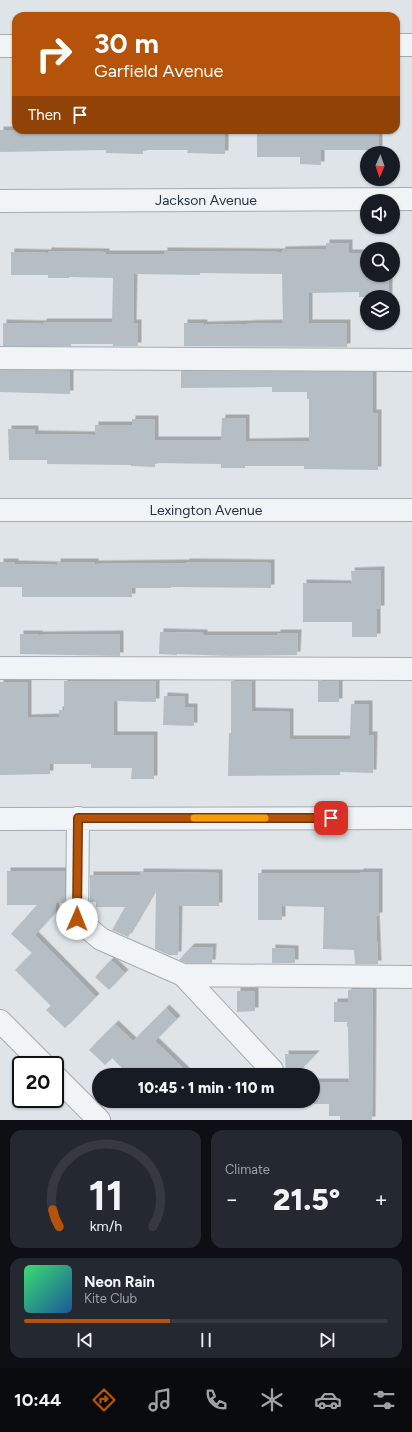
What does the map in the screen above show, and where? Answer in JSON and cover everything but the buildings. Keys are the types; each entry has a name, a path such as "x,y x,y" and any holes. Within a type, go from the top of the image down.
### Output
{"street":[{"path":"400,45 412,45"},
{"path":"0,46 12,46"},
{"name":"Jackson Avenue","path":"0,201 412,199"},
{"path":"0,358 412,360"},
{"name":"Lexington Avenue","path":"0,510 412,510"},
{"path":"0,668 412,669"},
{"path":"0,818 412,818"},
{"path":"78,818 77,919 101,939 183,975 270,1068"},
{"path":"183,975 412,976"},
{"path":"0,1021 35,1056"},
{"path":"64,1085 99,1120"}],"slow traffic":[{"path":"194,818 265,818"}],"route":[{"path":"77,919 78,818 331,818"}]}
